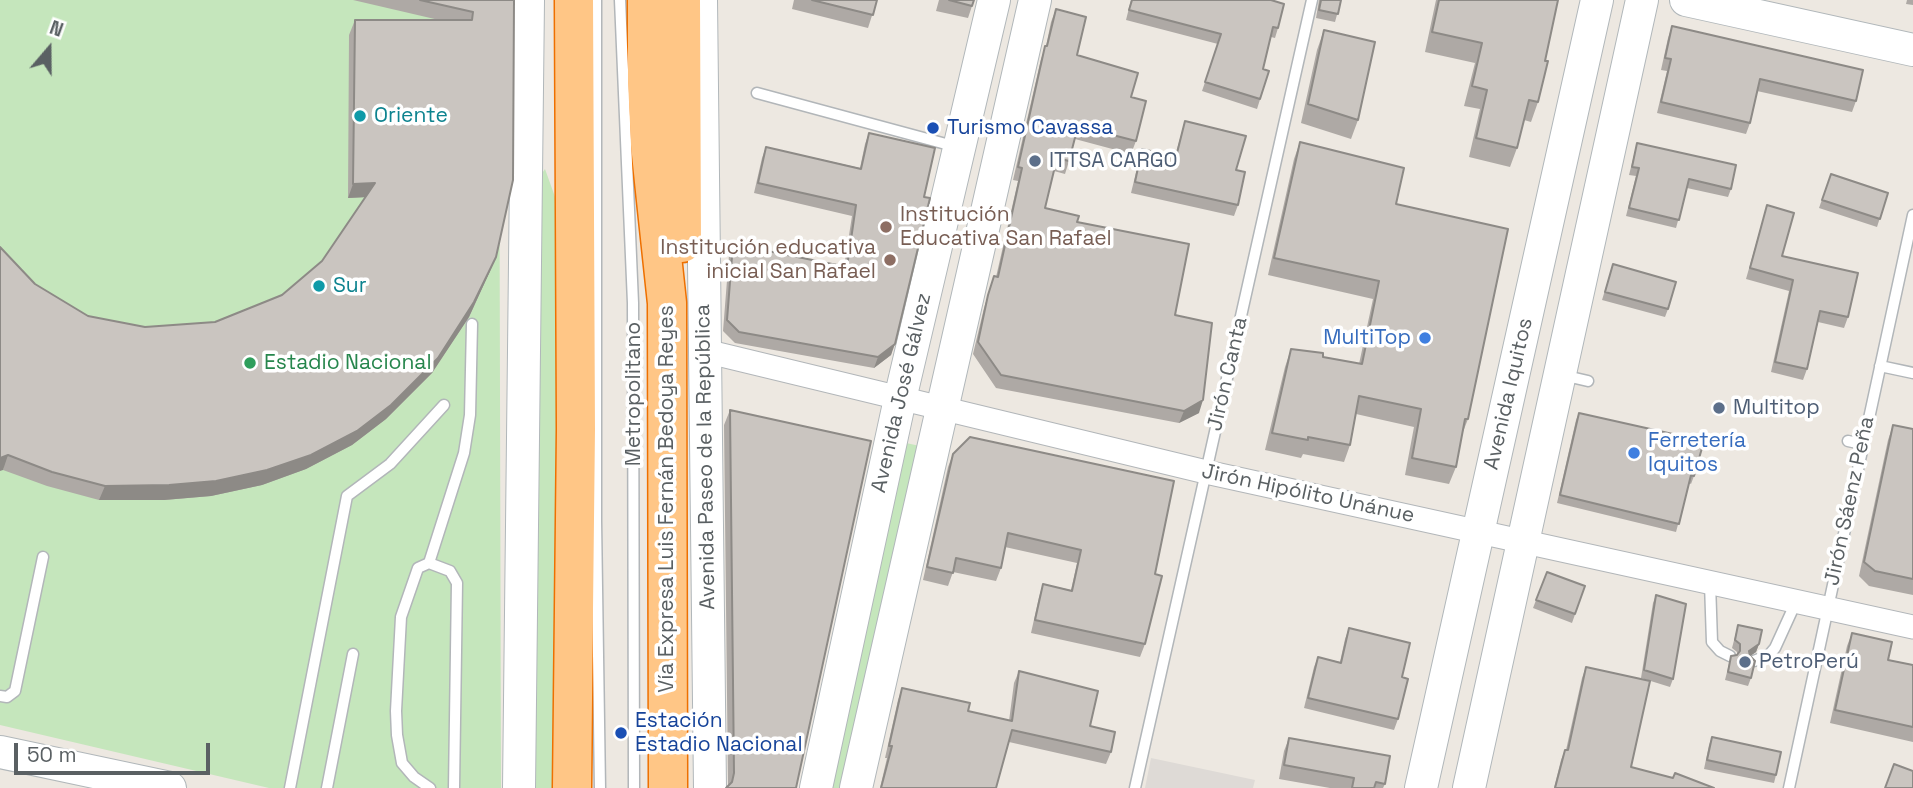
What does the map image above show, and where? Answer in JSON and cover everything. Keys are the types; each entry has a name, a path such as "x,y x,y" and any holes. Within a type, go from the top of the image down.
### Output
{"highway":[{"path":"549,0 553,96 575,148"},
{"path":"572,788 576,429 574,0"},
{"name":"Vía Expresa Luis Fernán Bedoya Reyes","path":"647,0 650,144 667,303 668,788"},
{"path":"667,303 682,242 681,0"}],"main road":[{"path":"519,788 528,0"},
{"name":"Avenida Paseo de la República","path":"701,0 710,788"},
{"name":"Avenida José Gálvez","path":"816,788 900,398 994,0"},
{"name":"Avenida José Gálvez","path":"856,788 1034,0"},
{"name":"Avenida Iquitos","path":"1421,788 1597,0"},
{"name":"Avenida Iquitos","path":"1469,788 1523,542 1574,378 1642,0"},
{"path":"1686,0 1913,50"},
{"path":"0,752 170,788"}],"street":[{"name":"Jirón Hipólito Unánue","path":"705,351 1206,472 1913,627"}],"lane":[{"name":"Metropolitano","path":"596,0 596,521 600,788"},
{"name":"Metropolitano","path":"620,0 633,303 634,788"},
{"name":"Jirón Canta","path":"1135,788 1312,0"},
{"path":"757,93 959,148"},
{"name":"Jirón Sáenz Peña","path":"1789,788 1913,215"},
{"path":"429,563 464,453 470,415 472,324"},
{"path":"1880,366 1913,373"},
{"path":"290,788 346,496 390,464 444,405"},
{"path":"1848,441 1863,444"},
{"path":"0,696 7,697 15,691 43,557"},
{"path":"430,788 414,777 402,763 396,711 401,617 418,568 429,563 450,572 457,583 454,788"},
{"path":"1710,583 1712,642 1720,652 1730,656"},
{"path":"1754,661 1769,655 1775,648 1796,601"},
{"path":"327,788 354,654"}],"shaded area":[{"path":"1151,758 1255,780 1253,788 1145,788"}],"green space":[{"name":"Estadio Nacional","path":"0,0 499,0 501,788 269,788 0,725"},
{"path":"545,169 559,208 555,788 530,788 536,182"},
{"path":"906,443 920,446 843,788 828,788"}],"building":[{"path":"420,0 514,0 513,180 496,257 474,302 438,358 391,405 357,431 311,455 267,470 216,481 105,486 52,472 8,455 0,458 0,247 35,284 88,316 145,327 215,322 282,295 322,261 375,183 353,184 355,20 472,20 473,12"},
{"path":"812,0 877,0 873,15"},
{"path":"949,0 974,0 972,6"},
{"path":"1132,0 1271,0 1284,4 1278,28 1273,27 1263,69 1269,71 1260,99 1205,82 1221,34 1129,10"},
{"path":"1321,0 1341,0 1338,14 1319,10"},
{"path":"1439,0 1558,0 1538,102 1529,100 1517,148 1476,138 1487,90 1472,86 1482,43 1432,32"},
{"path":"1056,9 1086,17 1077,55 1138,73 1131,97 1146,101 1136,141 1078,126 1069,161 1057,158 1045,208 1079,216 1077,222 1189,244 1175,315 1212,323 1203,400 1184,411 1001,375 978,342 988,295 994,276 998,277 1022,168 1018,167"},
{"path":"1672,26 1863,70 1856,101 1760,79 1750,123 1661,102 1671,59 1665,58"},
{"path":"1324,30 1375,42 1358,120 1308,104"},
{"path":"1185,121 1246,136 1236,170 1245,172 1238,205 1135,182 1142,149 1176,157"},
{"path":"869,133 935,148 924,197 930,198 895,344 878,357 739,332 727,320 733,244 847,267 856,205 758,183 766,147 861,169"},
{"path":"1300,142 1404,168 1396,204 1508,229 1456,467 1412,458 1421,409 1359,396 1350,445 1272,433 1291,349 1323,353 1323,357 1362,364 1379,281 1274,258"},
{"path":"1637,143 1736,165 1731,189 1689,179 1679,220 1629,208 1639,168 1632,167"},
{"path":"1831,174 1888,193 1880,219 1822,200"},
{"path":"1767,205 1794,213 1782,256 1858,273 1848,317 1820,311 1807,369 1775,362 1793,280 1750,268"},
{"path":"1613,264 1676,282 1668,309 1605,292"},
{"path":"730,410 871,441 796,788 726,788 732,782 734,773"},
{"path":"1579,413 1704,441 1694,476 1691,475 1679,524 1560,495"},
{"path":"1893,425 1913,429 1913,579 1875,571 1864,562"},
{"path":"970,437 1174,481 1155,574 1162,576 1145,644 1035,620 1043,584 1072,591 1081,550 1008,533 1001,568 956,558 953,573 927,567 953,454"},
{"path":"1547,572 1585,586 1575,614 1536,600"},
{"path":"1656,595 1686,604 1673,679 1644,670"},
{"path":"1738,625 1762,630 1759,644 1749,651 1755,661 1751,678 1728,672 1731,656 1740,651 1740,644 1735,640"},
{"path":"1349,628 1410,643 1402,677 1408,679 1398,719 1308,698 1318,657 1341,663"},
{"path":"1852,633 1892,642 1888,660 1913,665 1913,727 1835,710"},
{"path":"1586,667 1650,681 1631,767 1673,778 1675,773 1714,788 1555,788 1565,750 1568,750"},
{"path":"1019,671 1098,691 1090,726 1115,732 1111,752 1012,730 996,788 881,788 892,746 889,746 902,688 970,703 968,711 1012,721"},
{"path":"1712,737 1781,752 1776,775 1707,760"},
{"path":"1289,738 1390,756 1385,784 1376,782 1374,788 1352,788 1354,778 1284,765"},
{"path":"1894,764 1913,771 1913,788 1885,788"}],"place":[{"name":"Oriente","path":"360,116"},
{"name":"Turismo Cavassa","path":"933,128"},
{"name":"ITTSA CARGO","path":"1035,161"},
{"name":"Institución Educativa San Rafael","path":"886,227"},
{"name":"Institución educativa inicial San Rafael","path":"890,260"},
{"name":"Sur","path":"319,286"},
{"name":"MultiTop","path":"1425,338"},
{"name":"Estadio Nacional","path":"250,363"},
{"name":"Multitop","path":"1719,408"},
{"name":"Ferretería Iquitos","path":"1634,453"},
{"name":"PetroPerú","path":"1745,662"},
{"name":"Estación Estadio Nacional","path":"621,733"}]}
